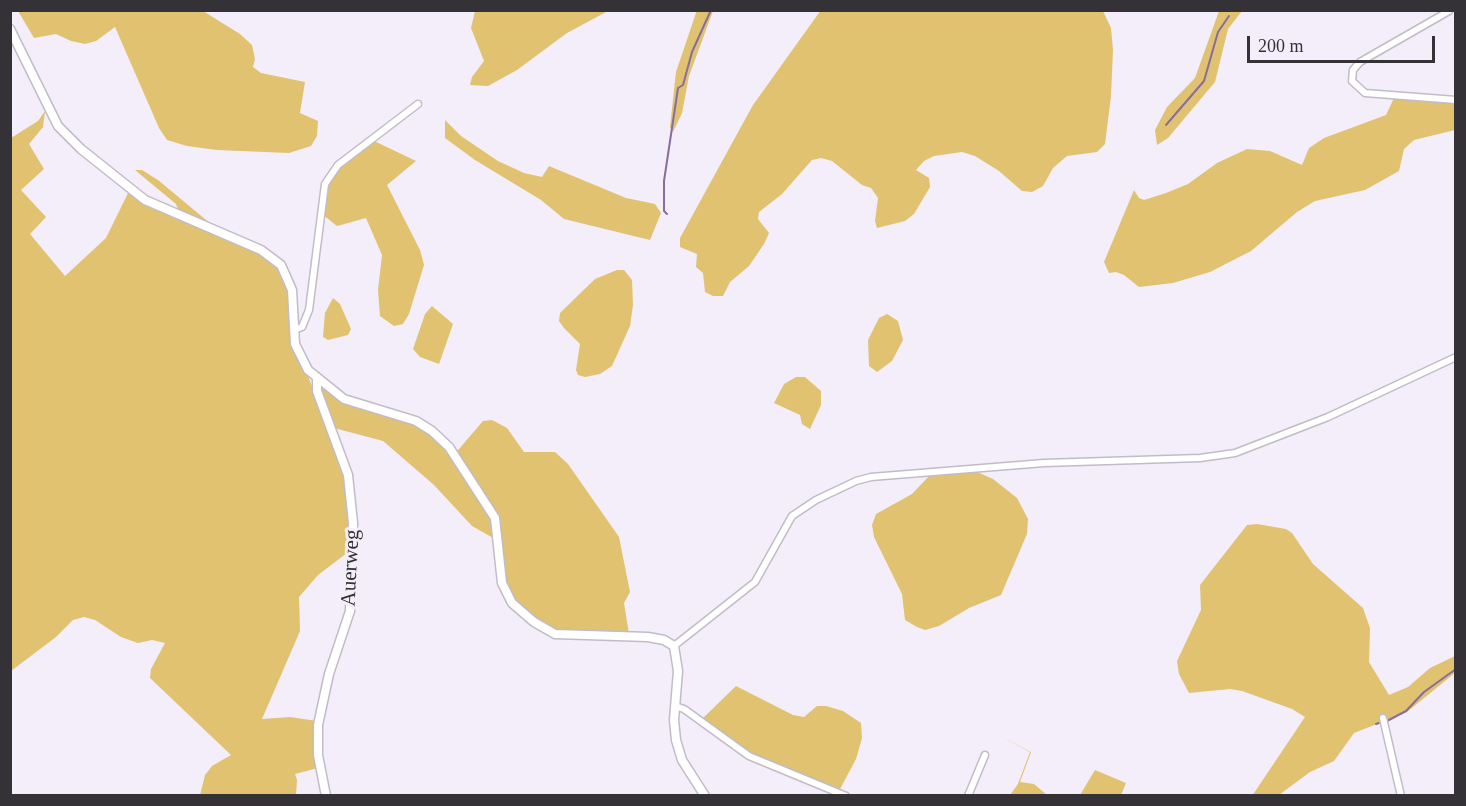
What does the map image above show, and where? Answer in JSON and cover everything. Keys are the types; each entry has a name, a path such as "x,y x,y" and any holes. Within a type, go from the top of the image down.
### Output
{"street":[{"path":"1449,11 1360,62 1353,70 1352,81 1359,90 1365,93 1455,100"},
{"path":"10,28 58,126 81,149 145,200 261,250 281,265 292,290 295,344 302,361 318,378 344,399 416,421 432,431 449,447 495,518 502,583 507,598 534,622 555,634 648,638 664,640 674,646 678,671 675,706 678,750 705,795"},
{"path":"294,330 302,327 309,310 325,184 338,165 418,104"},
{"path":"674,646 755,582 792,516 816,500 856,481 871,477 1044,463 1200,458 1235,453 1328,417 1455,357"},
{"name":"Auerweg","path":"318,378 317,391 348,475 353,523 350,611 329,674 318,725 318,755 326,795"},
{"path":"675,706 684,709 749,756 846,795"},
{"path":"1383,717 1401,795"},
{"path":"968,795 985,755"}],"shaded area":[{"path":"475,10 608,11 567,33 517,70 488,86 470,85 472,77 484,61 471,28"},
{"path":"697,10 713,11 689,76 682,113 673,132 670,127 676,72"},
{"path":"821,10 1103,11 1111,28 1113,50 1111,96 1105,144 1097,152 1067,156 1053,168 1043,186 1032,192 1022,191 999,171 975,156 962,152 934,156 924,161 916,170 929,178 930,187 914,214 905,221 877,228 875,221 878,198 871,188 862,185 832,161 821,158 812,160 782,194 759,212 758,219 769,233 764,244 749,266 730,282 723,296 713,296 705,292 703,273 696,267 697,254 680,247 680,238 753,105"},
{"path":"18,11 203,11 240,34 252,45 255,59 253,67 261,73 305,82 300,113 318,121 317,136 311,146 289,153 217,150 187,146 167,140 159,128 115,27 96,41 85,44 56,34 34,38"},
{"path":"1219,11 1242,11 1228,29 1215,82 1168,138 1157,145 1155,130 1167,107 1195,78"},
{"path":"1394,98 1455,103 1455,130 1414,140 1404,149 1399,171 1365,190 1315,201 1297,212 1251,251 1210,272 1173,283 1139,287 1124,275 1116,272 1109,273 1104,262 1134,190 1139,198 1144,200 1166,193 1188,184 1217,163 1247,149 1270,151 1302,165 1309,148 1324,138 1386,115"},
{"path":"45,111 43,127 29,144 44,169 21,190 46,217 30,234 65,276 106,238 129,191 160,211 260,253 280,267 289,287 298,359 308,376 347,480 351,550 318,575 299,597 300,631 262,719 290,717 317,721 318,768 295,774 296,795 200,795 205,775 212,766 231,755 150,678 151,669 165,643 152,640 138,643 121,637 95,620 84,617 73,620 56,637 11,671 11,138 38,121"},
{"path":"445,120 461,136 498,161 524,173 542,177 549,166 626,198 655,204 661,213 650,240 564,219 541,200 475,160 445,138"},
{"path":"372,140 416,161 387,185 420,250 424,265 409,314 403,324 394,326 380,316 378,290 382,255 366,218 337,226 322,214 328,183 341,165"},
{"path":"135,170 142,170 158,180 217,229 180,214 176,204"},
{"path":"617,270 624,270 632,280 633,305 630,326 612,366 600,374 585,377 578,375 576,370 580,344 559,321 560,313 595,279"},
{"path":"333,298 340,304 351,329 348,335 328,340 323,337 325,313"},
{"path":"432,306 453,324 439,364 420,357 413,349 425,314"},
{"path":"887,314 898,321 903,340 892,361 877,372 869,366 868,340 879,318"},
{"path":"796,377 805,377 821,391 821,405 810,429 802,424 800,415 774,403 784,384"},
{"path":"322,388 427,430 453,456 483,421 492,420 507,428 524,452 555,452 568,464 619,537 630,592 624,603 629,634 554,630 523,610 506,590 502,543 472,526 434,485 383,441 334,428 320,390"},
{"path":"975,471 993,479 1017,498 1028,519 1027,534 1001,595 969,608 939,626 925,630 905,620 902,594 874,537 872,525 876,514 912,494 930,475"},
{"path":"1257,524 1286,529 1292,533 1313,564 1363,608 1370,628 1369,662 1389,695 1408,687 1430,668 1455,656 1456,672 1407,712 1354,733 1334,761 1310,772 1279,795 1252,796 1305,717 1292,709 1242,691 1230,689 1189,693 1179,674 1177,661 1201,610 1200,585 1247,525"},
{"path":"736,686 793,715 804,717 817,706 826,706 843,711 861,723 862,738 856,759 839,791 747,753 701,720"},
{"path":"1000,736 1031,752 1020,782 1034,784 1047,795 1010,795 1018,784 1030,752"},
{"path":"1095,770 1126,783 1121,795 1080,795"}],"waterway":[{"path":"667,214 664,211 664,181 678,88 683,85 692,52 711,10"},
{"path":"1166,125 1204,81 1218,32 1229,16"},
{"path":"1387,721 1406,711 1424,692 1456,669"}]}
